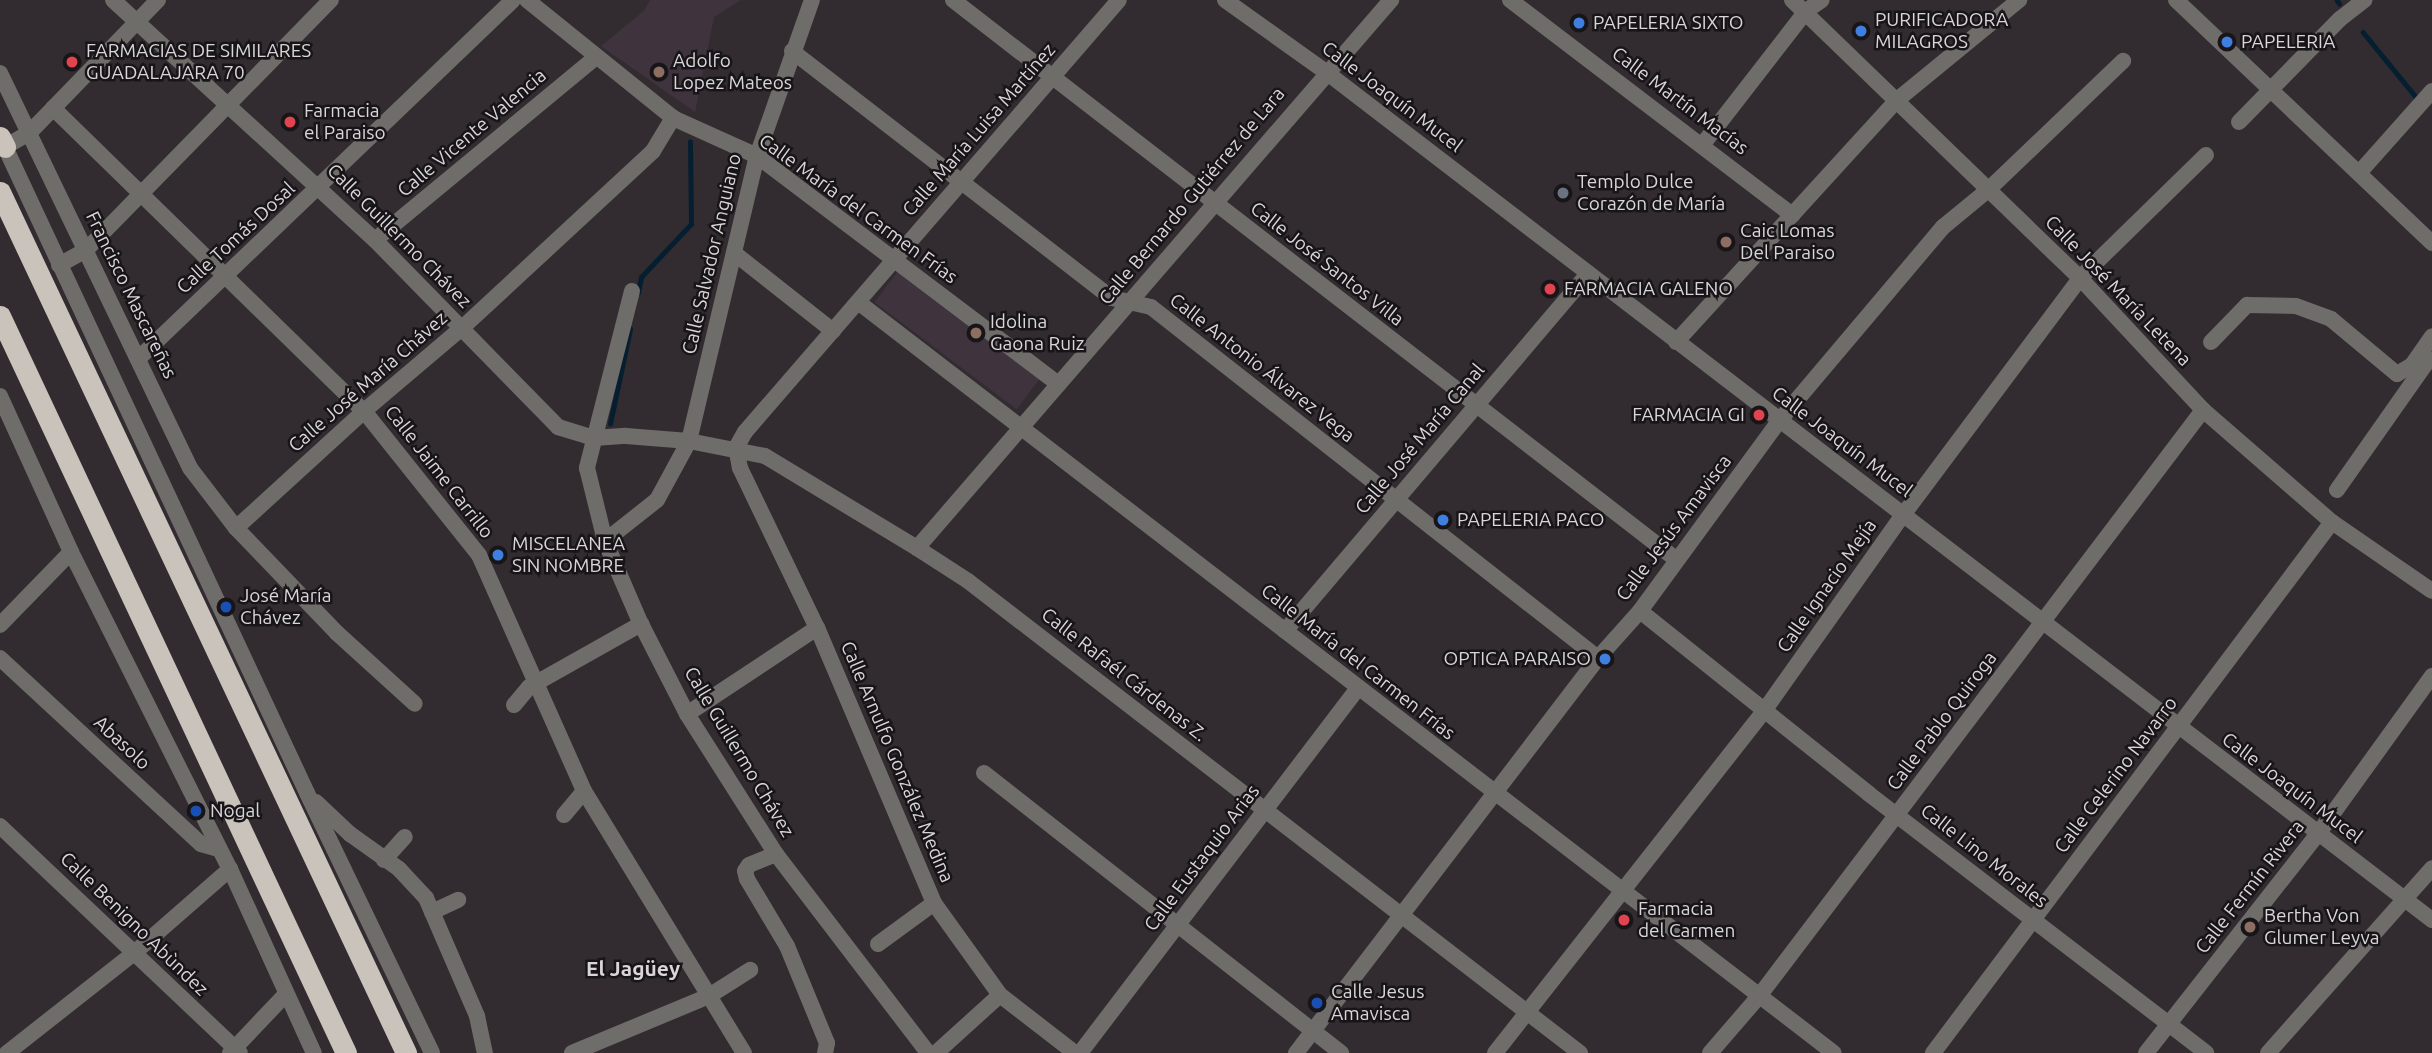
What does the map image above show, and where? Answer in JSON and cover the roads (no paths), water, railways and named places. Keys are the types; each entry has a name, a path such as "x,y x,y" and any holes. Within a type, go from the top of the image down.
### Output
{"highway":[{"path":"0,192 407,1053"},
{"path":"0,316 346,1053"}],"street":[{"name":"Calle Guillermo Chávez","path":"113,0 320,187 463,328 558,427 594,438"},
{"path":"158,0 29,133 2,142 432,1053"},
{"path":"59,265 86,250 331,0"},
{"name":"Calle Tomás Dosal","path":"138,359 513,0"},
{"name":"Calle María del Carmen Frías","path":"527,0 595,58 673,118 757,156 1058,384"},
{"name":"Calle Salvador Anguiano","path":"689,441 757,156 812,0"},
{"name":"Calle José Santos Villa","path":"953,0 1676,560"},
{"name":"Calle María Luisa Martínez","path":"736,448 745,432 1119,0"},
{"name":"Calle Joaquín Mucel","path":"1225,0 1326,72 2432,920"},
{"name":"Calle Bernardo Gutiérrez de Lara","path":"917,548 1391,0"},
{"name":"Calle Martín Macías","path":"1510,0 1703,144 1792,215"},
{"name":"Calle José María Letena","path":"1792,0 1807,11 2080,278 2203,410 2332,522 2432,591"},
{"path":"1703,144 1807,11 1822,0"},
{"path":"1676,342 1897,100 2019,0"},
{"path":"2239,122 2340,19 2364,0"},
{"path":"2180,1 2432,243"},
{"name":"Calle Antonio Álvarez Vega","path":"792,51 960,184 1112,298 1151,307 1598,658"},
{"name":"Calle Vicente Valencia","path":"375,240 595,58"},
{"name":"Calle Jesús Amavisca","path":"1296,1053 1598,658 1640,611 1779,421 1943,227 1988,190 2123,61"},
{"name":"Francisco Mascareñas","path":"0,73 190,468 236,528 337,633 415,704"},
{"path":"2359,173 2432,91"},
{"name":"Calle Jaime Carrillo","path":"54,108 364,411 478,555 538,682 584,791 744,1053"},
{"name":"Calle José María Chávez","path":"236,528 364,411 463,328 653,151 673,118"},
{"name":"Calle Ignacio Mejía","path":"1494,1053 1764,711 1903,515 2080,278 2206,155"},
{"path":"734,253 833,331"},
{"name":"Calle José María Canal","path":"1285,631 1588,274"},
{"name":"Calle Guillermo Chávez","path":"632,291 587,468 605,541 641,624 687,714 776,854 928,1053"},
{"name":"Calle María del Carmen Frías","path":"858,302 1834,1053"},
{"path":"2211,342 2247,305 2296,306 2331,319 2397,374 2412,365 2432,336"},
{"path":"2337,490 2432,354"},
{"path":"0,396 71,552 230,869 314,1053"},
{"name":"Calle Pablo Quiroga","path":"1710,1053 1760,995 2203,410"},
{"name":"Calle Rafaél Cárdenas Z.","path":"594,438 626,436 689,441 736,448 765,456 917,548 968,581 1580,1053"},
{"path":"605,541 657,500 689,441"},
{"name":"Calle Arnulfo González Medina","path":"736,448 740,468 817,628 934,903 1000,995 1074,1053"},
{"name":"Calle Celerino Navarro","path":"1933,1053 2332,522"},
{"path":"0,625 71,552"},
{"path":"217,596 223,664"},
{"name":"Calle Lino Morales","path":"1640,611 1897,815 2206,1053"},
{"path":"514,705 529,687 641,624"},
{"path":"687,714 817,628"},
{"name":"Abasolo","path":"0,658 201,844 219,849"},
{"name":"Calle Fermín Rivera","path":"2146,1053 2318,834 2432,676"},
{"name":"Calle Eustaquio Arias","path":"1080,1053 1357,688"},
{"path":"984,773 1340,1053"},
{"path":"564,815 584,791"},
{"path":"307,793 384,860 399,869 417,888 432,912 477,1016 485,1053"},
{"name":"Calle Benigno Abùndez","path":"0,826 235,1051"},
{"path":"384,860 404,836"},
{"path":"776,854 749,865 745,871 747,879 787,946 826,1048"},
{"path":"2268,1053 2432,868"},
{"path":"11,1052 134,953 230,869"},
{"path":"432,912 458,900"},
{"path":"878,944 934,903"},
{"path":"572,1053 709,996 750,970"},
{"path":"235,1051 286,993"},
{"path":"936,1053 1000,995"}],"waterway":[{"path":"2363,32 2417,98"},
{"path":"638,293 641,277 691,224 690,142"},
{"path":"610,424 630,329"}],"place":[{"name":"PAPELERIA SIXTO","path":"1579,23"},
{"name":"PURIFICADORA MILAGROS","path":"1861,31"},
{"name":"PAPELERIA","path":"2227,42"},
{"name":"FARMACIAS DE SIMILARES GUADALAJARA 70","path":"72,62"},
{"name":"Adolfo Lopez Mateos","path":"659,72"},
{"name":"Farmacia el Paraiso","path":"290,122"},
{"name":"Templo Dulce Corazón de María","path":"1563,193"},
{"name":"Caic Lomas Del Paraiso","path":"1726,242"},
{"name":"FARMACIA GALENO","path":"1550,289"},
{"name":"Idolina Gaona Ruiz","path":"976,333"},
{"name":"FARMACIA GI","path":"1759,415"},
{"name":"PAPELERIA PACO","path":"1443,520"},
{"name":"MISCELANEA SIN NOMBRE","path":"498,555"},
{"name":"José María Chávez","path":"226,607"},
{"name":"OPTICA PARAISO","path":"1605,659"},
{"name":"Nogal","path":"196,811"},
{"name":"Farmacia del Carmen","path":"1624,920"},
{"name":"Bertha Von Glumer Leyva","path":"2250,927"},
{"name":"Calle Jesus Amavisca","path":"1317,1003"}],"district":[{"name":"El Jagüey","path":"633,968"}]}
